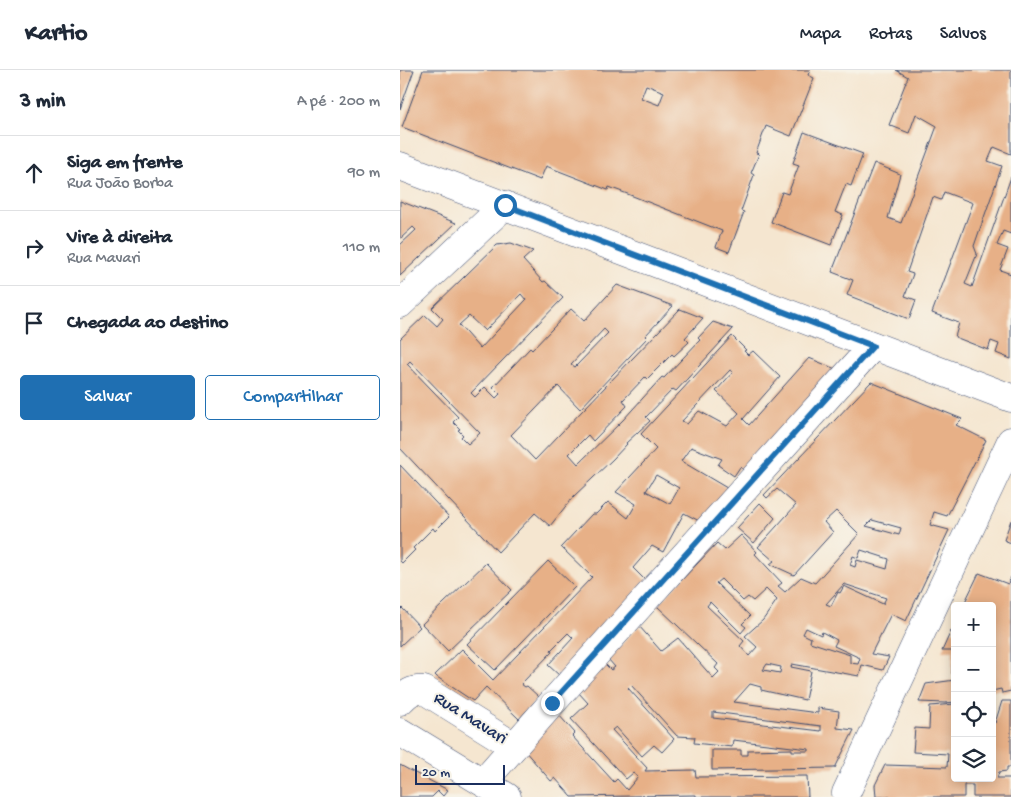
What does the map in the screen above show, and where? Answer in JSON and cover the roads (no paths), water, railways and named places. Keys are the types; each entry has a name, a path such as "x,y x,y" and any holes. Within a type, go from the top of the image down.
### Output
{"street":[{"path":"400,166 1011,398"},
{"path":"400,304 505,205"},
{"name":"Rua Mavari","path":"483,782 873,346"},
{"path":"846,793 1011,441"},
{"name":"Rua Mavari","path":"400,700 416,689 424,690 514,746"},
{"path":"400,732 507,797"}]}
